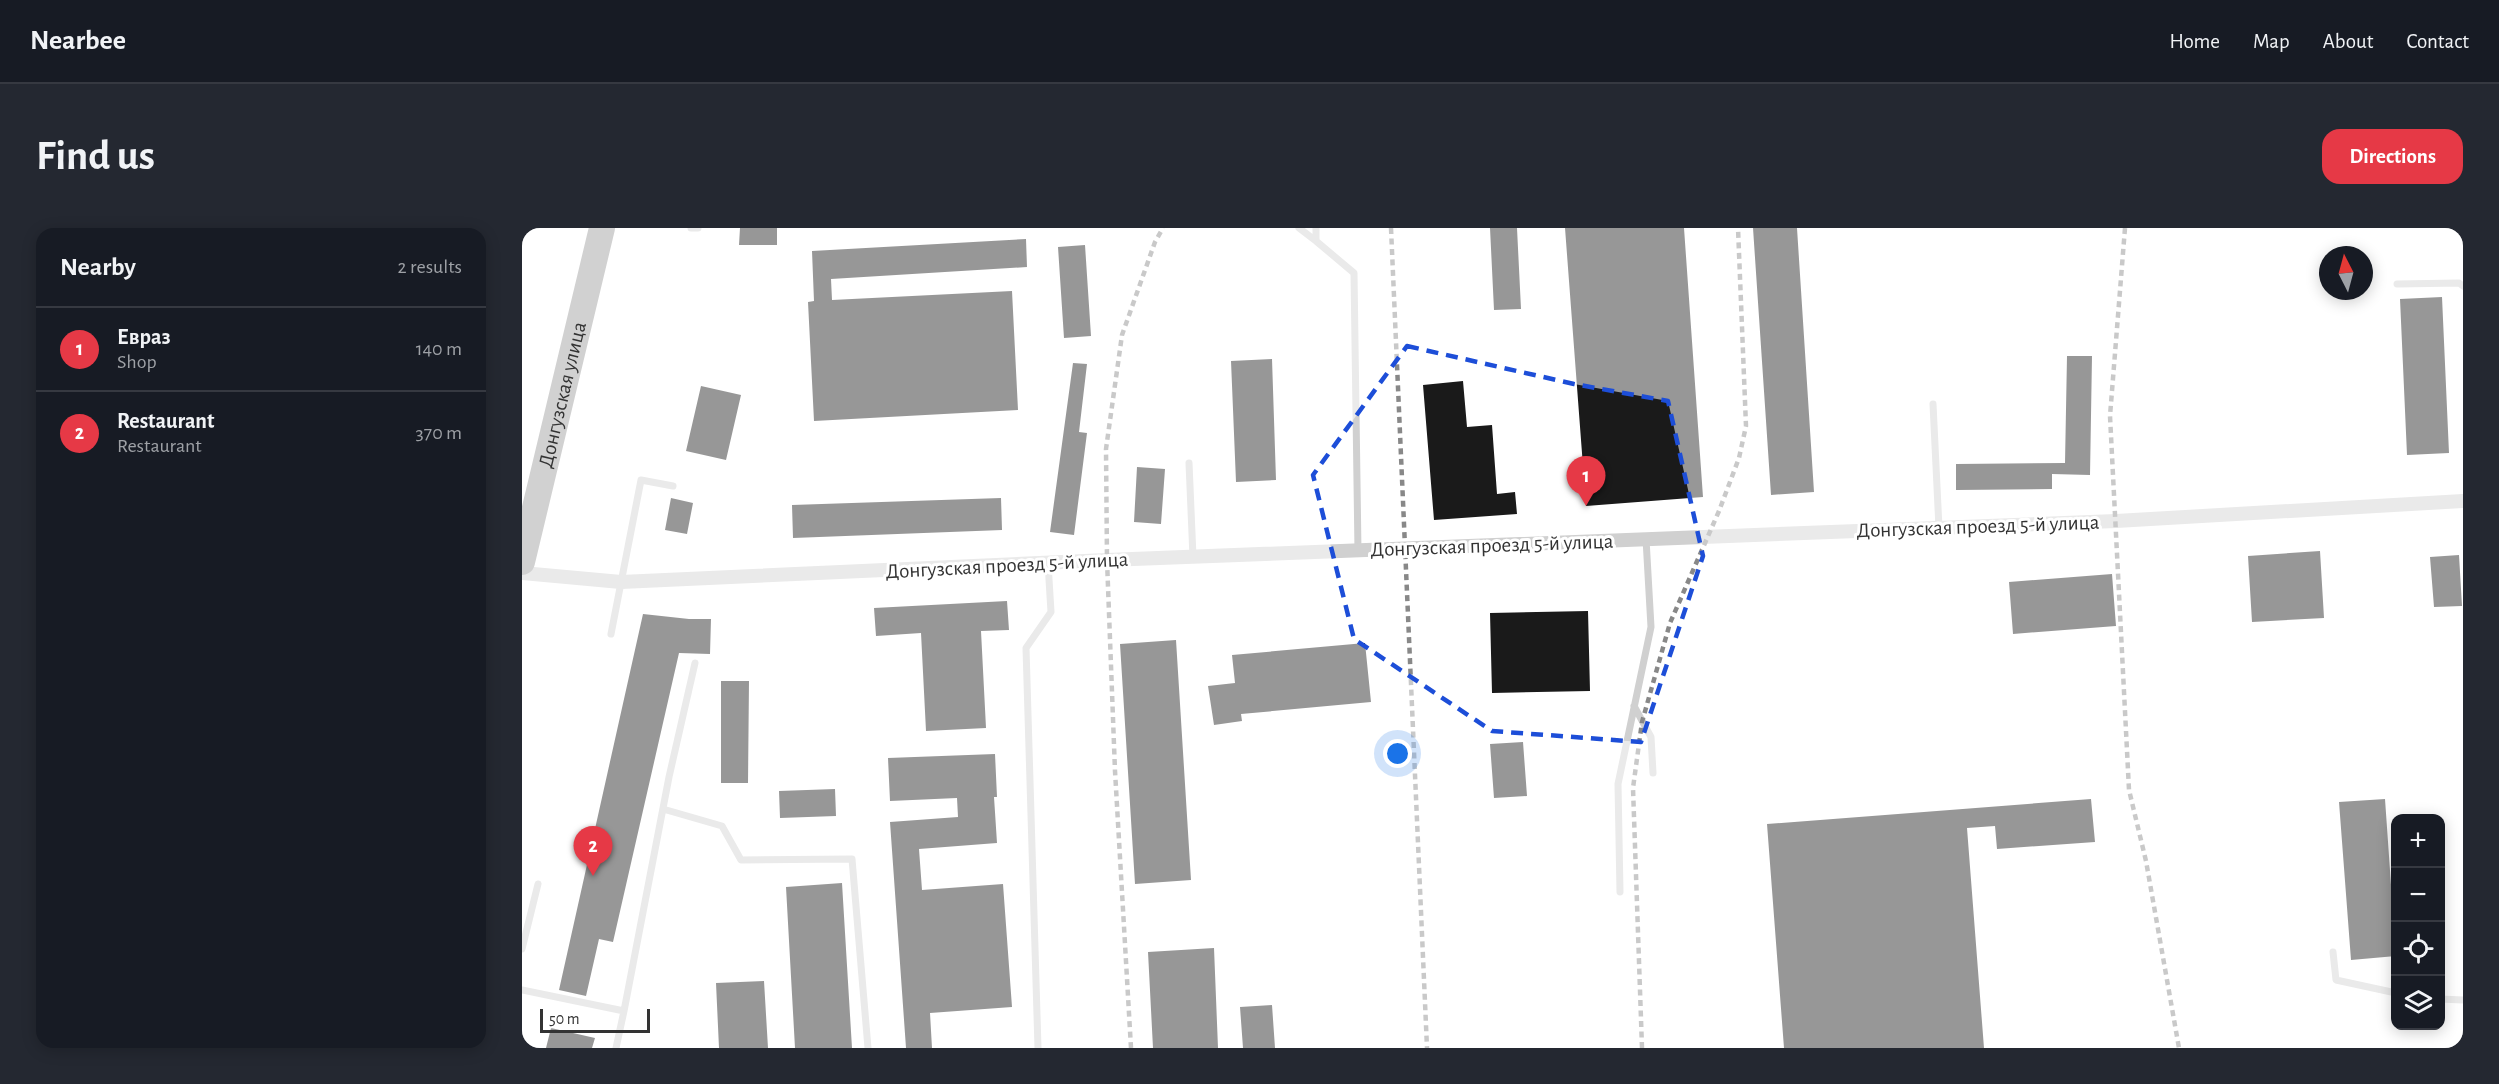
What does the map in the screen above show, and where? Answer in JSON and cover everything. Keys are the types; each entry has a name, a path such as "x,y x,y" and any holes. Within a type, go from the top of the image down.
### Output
{"highway":[{"name":"Донгузская улица","path":"522,562 602,228"}],"street":[{"name":"Донгузская проезд 5-й улица","path":"522,573 621,582 2116,521 2463,501"}],"lane":[{"path":"691,228 698,228"},
{"path":"1299,228 1354,273 1358,551"},
{"path":"1316,228 1316,242"},
{"path":"2397,284 2458,283 2463,286"},
{"path":"1933,404 1939,528"},
{"path":"1189,463 1193,557"},
{"path":"610,634 640,480 673,486"},
{"path":"1620,892 1618,784 1651,627 1646,539"},
{"path":"1038,1048 1026,648 1051,612 1048,563"},
{"path":"616,1048 663,809 695,663"},
{"path":"1634,706 1650,737 1653,773"},
{"path":"663,809 722,826 741,860 852,859 868,1048"},
{"path":"522,949 538,884"},
{"path":"2332,952 2336,980 2391,992"},
{"path":"522,990 624,1011"},
{"path":"2445,999 2463,1000"}],"highlighted area":[{"path":"1407,346 1574,384 1668,401 1703,556 1641,742 1492,731 1354,639 1313,475"}],"building":[{"path":"740,228 777,228 777,245 739,245"},
{"path":"1490,228 1517,228 1521,309 1494,310"},
{"path":"1565,228 1684,228 1703,497 1586,506"},
{"path":"1753,228 1797,228 1814,492 1771,495"},
{"path":"1026,239 1027,267 831,279 832,300 1012,291 1018,410 814,421 808,302 814,301 812,251"},
{"path":"1085,245 1091,336 1064,338 1058,247"},
{"path":"2442,297 2449,453 2407,455 2400,299"},
{"path":"2067,356 2092,356 2090,475 2052,474 2052,489 1956,490 1956,464 2065,463"},
{"path":"1272,359 1276,480 1236,482 1231,361"},
{"path":"1073,363 1087,364 1079,432 1087,433 1074,535 1050,532"},
{"path":"1463,381 1467,427 1492,425 1497,494 1515,492 1517,514 1434,520 1423,385"},
{"path":"701,386 741,395 726,460 686,451"},
{"path":"1137,467 1165,469 1161,524 1134,522"},
{"path":"671,498 693,503 687,534 665,530"},
{"path":"1001,498 1002,530 793,538 792,505"},
{"path":"2320,551 2324,618 2252,622 2248,556"},
{"path":"2459,555 2462,606 2434,607 2430,557"},
{"path":"2112,574 2116,626 2013,634 2009,582"},
{"path":"1007,601 1009,630 981,631 986,728 926,731 921,633 876,636 874,608"},
{"path":"1588,611 1590,691 1492,693 1490,613"},
{"path":"643,614 711,619 710,654 679,653 613,942 599,939 586,996 559,990"},
{"path":"1176,640 1191,880 1135,884 1120,644"},
{"path":"1365,643 1371,702 1241,714 1242,721 1214,725 1208,686 1235,683 1232,655"},
{"path":"721,681 749,681 748,783 721,783"},
{"path":"1523,742 1527,796 1494,798 1490,744"},
{"path":"995,754 997,797 994,797 997,843 919,849 922,890 1003,884 1012,1007 930,1013 932,1048 906,1048 890,822 958,817 957,798 890,801 888,758"},
{"path":"835,789 836,816 780,818 779,791"},
{"path":"2091,799 2095,842 1997,849 1995,826 1967,828 1984,1048 1784,1048 1767,824"},
{"path":"2385,799 2391,885 2391,956 2351,960 2339,802"},
{"path":"842,883 852,1048 795,1048 786,887"},
{"path":"1214,948 1218,1048 1153,1048 1148,952"},
{"path":"764,981 768,1048 719,1048 716,983"},
{"path":"1272,1005 1275,1048 1243,1048 1240,1007"},
{"path":"551,1028 595,1038 592,1048 546,1048"}],"railway":[{"path":"1131,1048 1115,771 1107,560 1106,449 1122,335 1155,242 1163,228"},
{"path":"1391,228 1427,1048"},
{"path":"1642,1048 1633,788 1642,722 1670,623 1719,511 1739,458 1746,426 1738,228"},
{"path":"2125,228 2110,416 2129,790 2146,861 2179,1048"}],"place":[{"name":"Евраз","path":"1586,506"},
{"name":"Restaurant","path":"593,876"}]}
